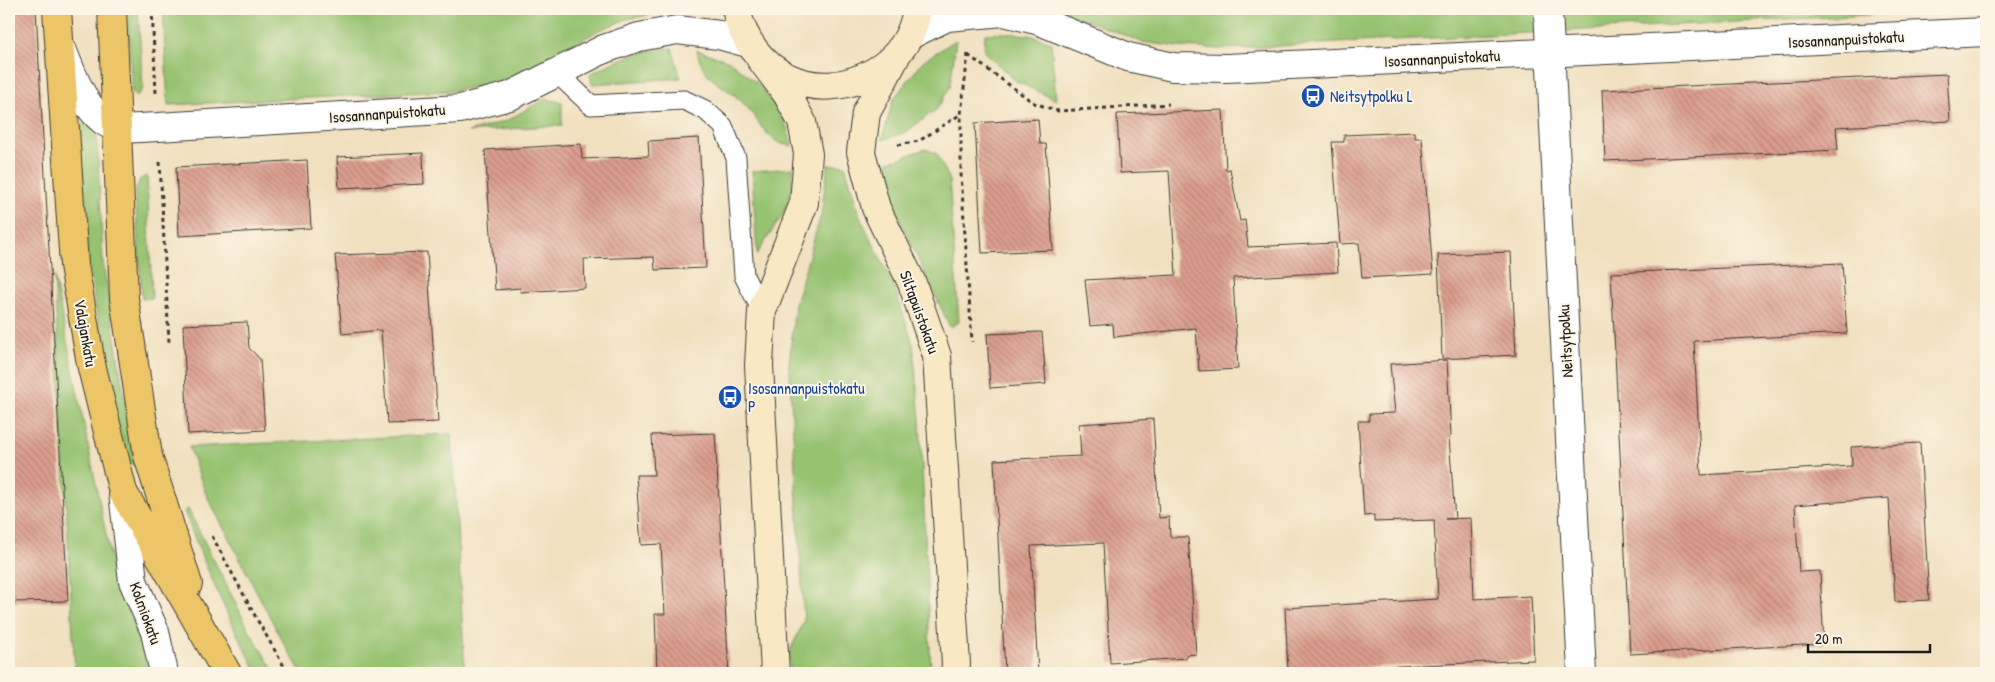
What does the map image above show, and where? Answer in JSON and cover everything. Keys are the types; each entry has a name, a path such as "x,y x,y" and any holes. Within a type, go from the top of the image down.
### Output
{"main road":[{"name":"Valajankatu","path":"57,9 74,265 90,364 123,492 227,673"},
{"name":"Valajankatu","path":"112,9 124,298 148,456 204,633"},
{"path":"736,9 739,24 754,50 787,94 802,122 808,154 804,203 762,311 759,365 776,673"},
{"name":"Siltapuistokatu","path":"917,9 916,21 866,113 860,152 876,208 912,282 937,356 956,664 955,673"},
{"path":"754,50 778,73 805,84 833,86 861,80 886,66 903,46"}],"street":[{"name":"Neitsytpolku","path":"1548,9 1582,673"},
{"name":"Isosannanpuistokatu","path":"903,46 948,17 1004,12 1040,21 1128,57 1173,67 1237,68 1986,32"},
{"name":"Isosannanpuistokatu","path":"118,128 460,109 510,96 604,49 639,37 677,30 719,34 754,50"},
{"path":"58,40 73,78 89,106 102,120 118,128"},
{"name":"Kolmiokatu","path":"123,492 133,581 155,632 164,673"}],"lane":[{"path":"557,73 591,104 684,100 705,110 724,126 736,158 744,276 762,311"}],"path":[{"path":"152,9 170,352"},
{"path":"972,350 961,157 961,114 973,14"},
{"path":"208,527 288,673"}],"green space":[{"path":"127,9 138,9 143,88 137,96 132,93"},
{"path":"163,9 662,9 663,13 627,19 599,30 521,75 490,85 448,91 168,105"},
{"path":"1057,9 1982,9 1224,49 1178,47 1142,42"},
{"path":"985,34 1029,35 1051,42 1056,100 1016,81 984,52"},
{"path":"956,40 950,87 937,109 906,132 882,140 893,100 923,61"},
{"path":"672,48 681,78 592,84 590,74 611,64 639,53"},
{"path":"697,50 729,61 757,83 782,112 792,146 776,141 770,136 744,104 709,76 700,61"},
{"path":"545,99 562,102 562,125 468,132 506,121"},
{"path":"85,122 97,133 103,263 135,464 130,465 113,409 88,262 80,127"},
{"path":"925,149 936,153 949,178 959,322 950,327 890,199 883,164"},
{"path":"828,165 845,165 860,217 894,286 913,344 920,420 931,673 790,673 789,653 804,621 789,365 795,304 821,215"},
{"path":"793,168 792,190 783,214 757,254 752,171"},
{"path":"147,176 152,298 142,299 135,192 140,179"},
{"path":"54,276 111,559 147,660 148,673 75,673"},
{"path":"452,434 465,673 302,673 284,644 206,494 189,447"},
{"path":"188,509 249,630 275,673 258,673 247,653 218,594 201,553 184,511"}],"building":[{"path":"9,9 36,9 68,601 9,602"},
{"path":"1947,74 1950,121 1836,127 1838,150 1605,161 1602,90"},
{"path":"1223,110 1226,170 1230,169 1240,221 1245,220 1248,247 1336,243 1338,272 1233,278 1238,369 1199,371 1196,328 1114,337 1113,324 1090,326 1085,280 1176,275 1169,171 1120,173 1117,114"},
{"path":"1038,119 1040,144 1046,144 1053,250 982,253 975,123"},
{"path":"1414,132 1415,138 1422,138 1433,274 1362,278 1359,243 1340,244 1332,142 1344,142 1344,135"},
{"path":"699,138 706,268 655,270 654,257 584,259 585,288 521,292 520,288 495,290 485,150 581,144 582,159 649,156 648,141"},
{"path":"423,153 424,184 339,188 337,157"},
{"path":"307,160 311,228 179,236 176,167"},
{"path":"427,252 438,422 387,424 381,330 342,334 335,255"},
{"path":"1511,252 1516,355 1442,359 1438,255"},
{"path":"1842,263 1847,333 1694,341 1701,475 1852,466 1851,447 1920,443 1929,600 1895,602 1889,498 1795,505 1799,572 1820,571 1824,644 1630,654 1611,273"},
{"path":"247,322 249,348 260,359 265,430 188,434 183,325"},
{"path":"1042,332 1046,384 990,388 987,334"},
{"path":"1447,360 1451,436 1449,437 1455,519 1471,518 1474,599 1531,596 1534,660 1288,671 1285,608 1438,599 1434,520 1374,522 1374,515 1364,516 1358,421 1369,421 1369,414 1395,413 1390,364"},
{"path":"1153,419 1159,518 1169,517 1170,537 1188,537 1196,654 1186,655 1186,658 1110,663 1103,543 1031,546 1038,673 1005,673 994,460 1081,456 1079,424"},
{"path":"715,433 729,673 657,673 655,614 665,614 661,544 641,545 636,475 654,475 652,435"}],"place":[{"name":"Neitsytpolku L","path":"1313,96"},
{"name":"Isosannanpuistokatu P","path":"730,397"}]}
